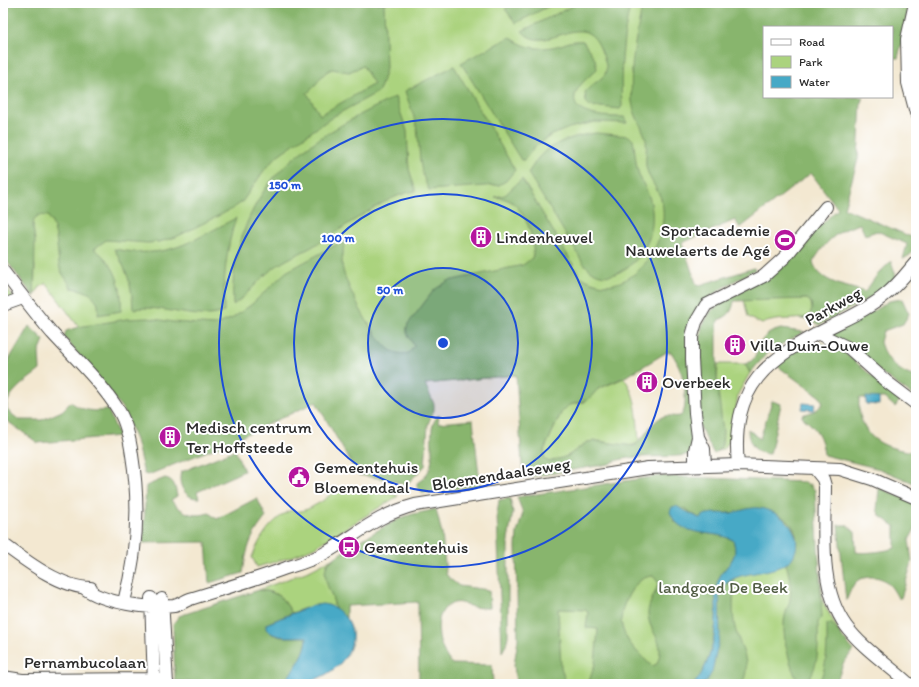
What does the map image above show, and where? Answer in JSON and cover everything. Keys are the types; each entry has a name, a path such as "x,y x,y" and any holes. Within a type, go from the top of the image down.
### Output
{"street":[{"path":"915,3 907,39 908,84 916,113"},
{"path":"700,466 704,449 698,437 692,359 692,336 700,313 706,305 764,276 785,257 826,208"},
{"name":"Parkweg","path":"738,465 738,432 740,414 754,382 776,357 817,333 862,311 885,296 916,262"},
{"path":"3,271 23,298 105,390 120,413 130,440 137,482 136,538 125,599"},
{"path":"3,303 6,304 23,298"},
{"path":"817,333 849,348 887,382 916,404"},
{"name":"Bloemendaalseweg","path":"3,544 51,576 84,588 92,594 156,602 189,599 248,582 311,559 324,553 374,520 415,504 648,468 738,465 840,469 872,479 916,498"},
{"path":"815,469 823,479 825,486 827,575 831,596 837,611 847,627 857,638 910,684"},
{"path":"154,682 156,602"},
{"path":"156,602 167,683"},
{"name":"Pernambucolaan","path":"3,678 22,680 167,683"}],"green space":[{"path":"3,3 896,3 894,50 893,26 763,26 763,98 671,181 681,275 516,375 142,412 46,283 39,288 34,297 35,267"},
{"path":"3,3 384,3 386,68 378,92 334,116 278,155 265,169 242,202 232,209 176,237 159,242 148,243 106,240 94,249 107,261 116,276 121,293 121,311 98,315 97,303 92,295 82,290 71,288 60,269 56,234 52,222 48,216 39,215 34,219 34,297 3,256","holes":["363,66 374,84 320,115 307,93 314,87 324,74 332,69 349,72"]},
{"path":"514,3 555,3 516,23 505,9"},
{"path":"578,3 631,3 624,42 621,80 622,106 620,109 590,106 586,102 585,92 604,75 606,71 601,50 593,37 584,32 574,31 542,39 532,38 522,31"},
{"path":"643,3 883,3 908,8 906,25 898,58 893,58 893,26 763,26 763,98 863,98 861,102 858,159 844,208 916,239 916,243 915,249 903,259 907,244 877,231 865,235 860,224 844,230 832,238 822,248 813,262 816,269 827,279 834,283 865,292 877,275 891,261 896,276 886,289 819,325 809,320 801,319 809,316 812,309 811,302 807,299 734,301 729,313 725,317 718,320 717,325 717,382 723,431 722,444 719,450 714,454 699,425 697,357 702,326 711,311 721,303 762,278 838,209 811,173 740,228 735,220 682,243 697,286 754,268 755,270 717,292 698,308 693,431 690,454 681,456 627,458 617,460 609,464 523,478 516,375 425,384 434,404 434,410 428,424 425,466 406,485 385,479 358,475 316,402 225,444 148,475 144,474 136,440 122,408 64,337 66,331 78,327 127,319 148,318 173,322 215,325 233,318 252,304 286,272 345,240 342,267 356,302 371,328 387,347 394,352 403,354 409,353 414,346 407,333 408,324 434,290 448,281 523,265 532,258 532,237 522,214 511,202 495,197 505,195 522,179 580,276 587,280 605,285 623,281 638,271 651,254 656,244 663,223 663,212 661,198 647,171 646,140 634,111 632,102 631,77","holes":["667,352 671,352 677,362 682,376 685,402 683,413 680,416 666,416 660,418 634,446 595,441 587,442 568,456 549,462 544,459 544,450 561,413 569,405 588,400 598,389 629,375"]},
{"path":"510,37 528,47 534,48 554,47 569,42 583,41 595,59 597,69 579,87 575,97 576,104 581,110 588,113 608,117 624,117 627,123 595,122 569,128 550,136 536,146 524,160 521,160 461,63"},
{"path":"454,66 515,170 506,181 499,185 429,190 425,182 421,167 416,125 405,91"},
{"path":"395,97 407,131 409,169 416,191 392,198 365,213 317,244 276,266 233,305 235,263 240,243 256,204 267,186 281,170 307,147 331,131"},
{"path":"596,133 629,136 633,140 638,172 650,199 652,215 650,236 640,255 625,269 615,274 605,276 596,274 582,261 528,173 541,155 554,145 582,135"},
{"path":"236,218 226,264 224,312 213,315 202,315 145,308 133,309 128,278 114,249 133,252 150,252 178,247"},
{"path":"3,284 19,304 3,297"},
{"path":"807,299 811,302 812,309 809,316 797,319 774,320 762,324 748,317 744,300"},
{"path":"902,299 909,314 903,324 883,331 880,342 885,354 893,364 904,372 916,377 916,398 829,335 864,317 889,301"},
{"path":"29,326 44,340 39,352 40,370 18,387 13,393 7,404 7,410 19,420 42,420 62,411 71,402 88,410 108,410 119,436 38,443 3,418 3,370"},
{"path":"781,329 804,332 769,351 750,373 745,364 754,359 763,339 767,335"},
{"path":"821,343 844,352 900,400 895,407 885,398 859,398 859,411 862,422 867,431 882,444 892,448 916,452 916,484 880,469 824,455 822,443 818,433 802,417 802,415 814,411 821,406 823,403 820,397 776,365 798,348"},
{"path":"718,364 745,364 750,373 738,394 732,436 725,448 719,450 722,444 717,382"},
{"path":"624,378 629,385 634,401 639,442 634,445 623,446 594,441 586,443 562,458 549,462 544,459 544,450 561,413 569,405 584,402 598,389"},
{"path":"772,401 781,404 770,454 765,454 753,447 749,439 748,429 760,439"},
{"path":"439,415 438,423 473,420 480,485 423,493 417,487 417,483 425,476 430,468 432,460 432,428 434,421"},
{"path":"235,450 244,471 197,492 199,498 190,496 183,490 180,481 181,472"},
{"name":"landgoed De Beek","path":"659,476 804,482 815,490 822,618 818,622 818,647 816,664 813,672 803,684 798,684 788,654 785,639 784,621 790,600 791,590 786,563 794,554 796,541 794,529 790,523 784,518 770,512 755,509 732,513 710,514 699,518 684,508 673,520 681,526 696,532 718,535 733,540 735,547 733,559 722,573 717,584 713,644 704,670 694,684 588,684 595,664 598,629 586,628 588,612 585,610 558,609 561,667 566,684 516,684 514,665 518,639 516,546 517,533 523,513 517,497","holes":["653,576 658,582 648,610 649,621 659,643 660,649 660,656 657,664 652,666 628,641 622,623 622,613 631,591 638,583 643,579"]},
{"path":"165,478 171,480 175,487 177,496 171,500 179,508 193,515 209,513 217,519 257,498 266,517 250,543 243,573 209,583 206,542 143,543 146,486"},
{"name":"landgoed De Beek","path":"811,484 823,602 846,644 834,684 523,684 527,504"},
{"path":"355,488 386,491 398,496 315,547 291,557 257,567 252,557 259,542 277,519 291,510 297,512 308,509 321,502 338,489"},
{"path":"879,488 916,503 916,527 909,540 912,562 901,598 898,598 887,582 879,578 869,577 859,579 855,583 846,601 838,525 847,525 855,532 856,552 875,552 895,548 895,526 881,517 877,510"},
{"path":"510,498 513,512 508,539 508,636 506,645 502,652 497,514 499,500"},
{"path":"436,509 442,534 446,574 459,586 489,590 490,608 476,607 462,603 454,603 446,607 441,614 438,631 443,650 452,664 492,665 493,684 419,684 418,602 346,606 346,618 335,608 325,577 326,567 329,562 349,548 406,516"},
{"path":"332,559 326,565 335,608 319,605 308,607 292,613 279,596 271,592 259,590 311,570"},
{"path":"734,578 734,622 746,660 745,675 742,684 701,684 707,678 712,668 715,655 718,627 719,591"},
{"path":"259,590 271,592 279,596 292,613 266,624 272,634 281,637 307,637 305,650 302,656 295,668 282,684 220,684 175,681 173,624 179,616"},
{"path":"827,624 832,624 853,650 843,664 836,684 818,684 824,671 827,647"}],"water":[{"path":"866,397 879,398 879,405 866,404"},
{"path":"803,403 815,404 814,410 802,409"},
{"path":"676,506 699,518 706,514 732,513 752,508 767,510 782,518 793,530 796,538 797,546 790,561 766,571 740,576 729,581 719,591 720,635 712,672 707,681 701,684 694,684 704,670 713,644 717,584 722,573 733,559 735,547 733,540 689,530 681,526 675,521 670,512 672,507"},
{"path":"322,604 336,609 349,623 352,632 350,649 339,665 323,676 298,683 282,684 295,668 302,656 305,650 307,637 285,637 275,635 266,629 266,624 311,606"}],"place":[{"name":"Lindenheuvel","path":"481,237"},
{"name":"Sportacademie Nauwelaerts de Agé","path":"785,240"},
{"name":"Villa Duin-Ouwe","path":"735,345"},
{"name":"Overbeek","path":"647,382"},
{"name":"Medisch centrum Ter Hoffsteede","path":"170,437"},
{"name":"Gemeentehuis Bloemendaal","path":"299,477"},
{"name":"Gemeentehuis","path":"349,547"}]}
